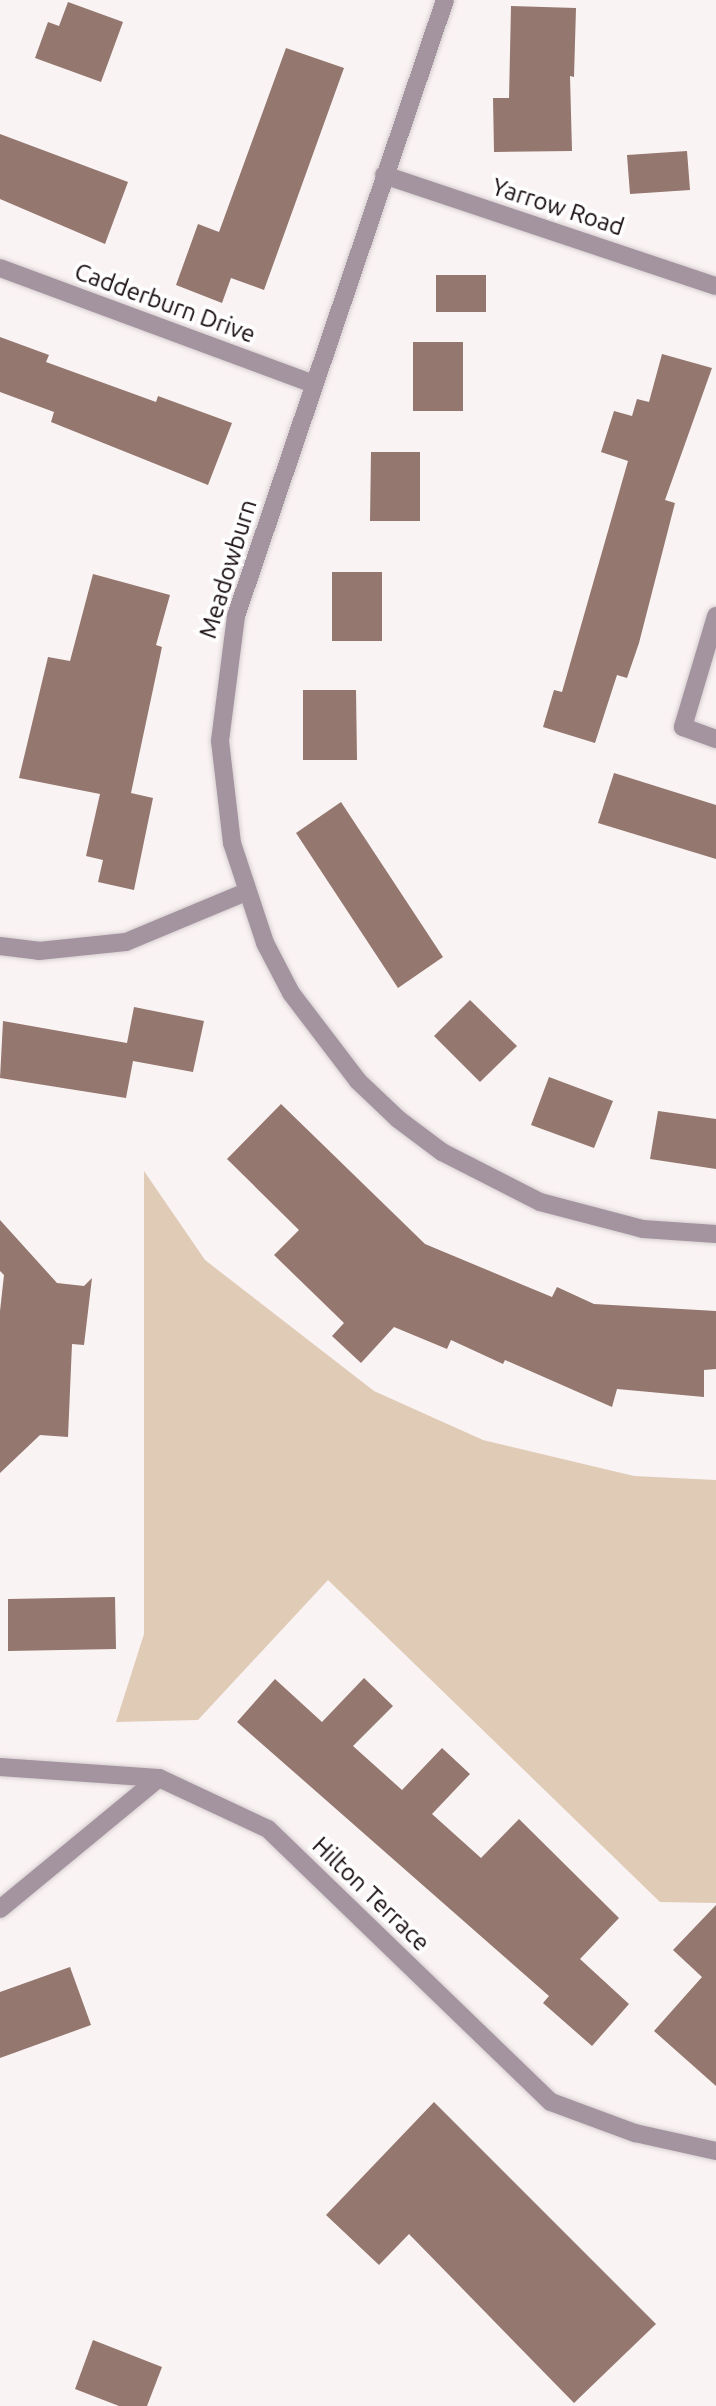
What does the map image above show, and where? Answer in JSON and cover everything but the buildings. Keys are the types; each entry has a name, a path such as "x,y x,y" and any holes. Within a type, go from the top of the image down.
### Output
{"street":[{"name":"Meadowburn","path":"446,0 384,175 236,616 225,678 220,741 223,792 246,892 291,993 322,1038 388,1110 442,1152 490,1180 591,1218 643,1229 716,1234"},
{"name":"Yarrow Road","path":"384,175 716,286"},
{"name":"Cadderburn Drive","path":"0,268 313,384"},
{"path":"716,616 683,727 716,739"},
{"path":"0,946 39,951 126,942 246,892"},
{"path":"0,1767 159,1778"},
{"path":"0,1909 159,1778"},
{"name":"Hilton Terrace","path":"159,1778 268,1829 551,2102 635,2133 716,2151"}],"shaded area":[{"path":"144,1171 205,1260 374,1391 483,1440 634,1476 716,1480 716,1903 660,1902 328,1580 198,1720 116,1722 144,1634"}]}
